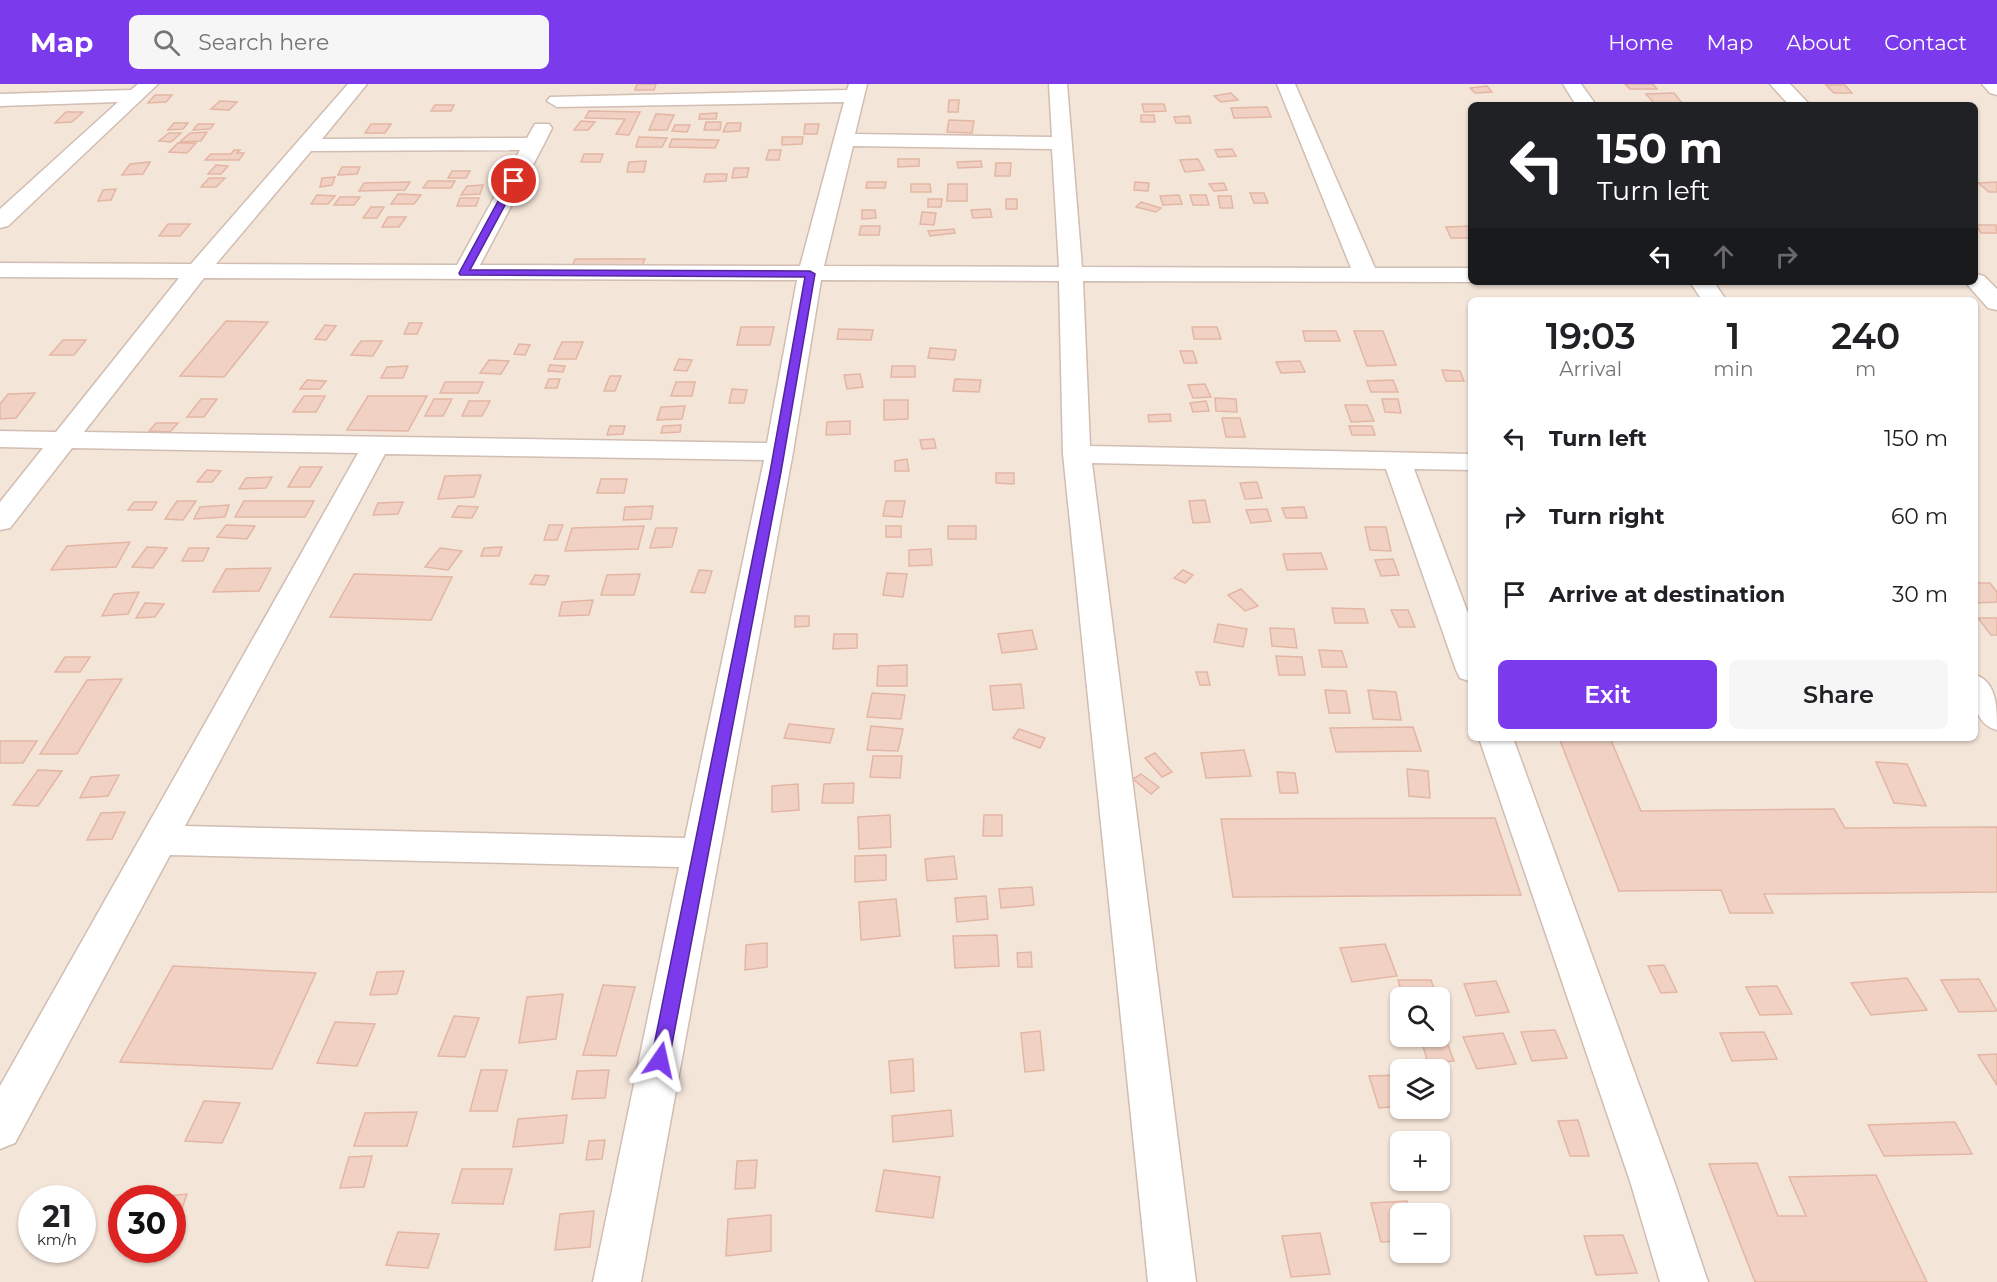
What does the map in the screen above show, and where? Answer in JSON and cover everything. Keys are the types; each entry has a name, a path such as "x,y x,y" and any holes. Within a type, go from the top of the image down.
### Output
{"street":[{"path":"0,521 196,272 358,84"},
{"path":"1058,84 1071,274 1077,454 1172,1282"},
{"path":"1286,84 1366,275"},
{"path":"1572,84 1584,102"},
{"path":"1779,84 1797,102"},
{"path":"1991,84 1997,88"},
{"path":"0,100 143,90"},
{"path":"0,221 143,90"},
{"path":"464,273 561,92 857,90 810,274 779,452 617,1282"},
{"path":"843,140 1062,143"},
{"path":"305,145 534,144"},
{"path":"0,189 34,189"},
{"path":"0,270 1468,275"},
{"path":"1978,276 1997,276"},
{"path":"1978,283 1997,303"},
{"path":"0,439 779,452"},
{"path":"0,1128 376,445"},
{"path":"1077,454 1468,462"},
{"path":"1397,460 1468,659"},
{"path":"1978,690 1997,718"},
{"path":"1497,741 1652,1181 1684,1282"},
{"path":"159,840 701,853"}],"shaded area":[{"path":"0,84 1997,84 1997,1282 0,1282"}],"building":[{"path":"637,84 656,84 654,90 635,90"},
{"path":"1625,84 1653,84 1657,89 1630,89"},
{"path":"1826,85 1845,85 1852,93 1834,93"},
{"path":"1487,86 1492,92 1475,93 1470,88"},
{"path":"1231,93 1238,100 1221,102 1214,96"},
{"path":"1674,93 1681,102 1653,102 1646,94"},
{"path":"155,95 172,95 166,102 148,103"},
{"path":"949,100 959,100 958,112 948,112"},
{"path":"220,101 237,102 229,110 211,109"},
{"path":"1142,104 1164,104 1166,111 1144,112"},
{"path":"435,105 454,105 451,111 431,111"},
{"path":"1267,107 1271,117 1234,118 1231,108"},
{"path":"589,111 640,112 629,135 616,134 625,119 585,118"},
{"path":"66,112 83,112 72,122 55,123"},
{"path":"717,113 716,119 699,119 700,114"},
{"path":"656,114 674,115 667,130 649,130"},
{"path":"1141,115 1154,115 1155,122 1141,122"},
{"path":"1189,116 1191,123 1176,123 1174,117"},
{"path":"949,120 974,121 972,133 947,132"},
{"path":"581,121 595,122 588,130 574,130"},
{"path":"706,122 721,122 720,130 704,130"},
{"path":"174,123 188,123 183,129 168,130"},
{"path":"727,123 741,123 740,131 723,132"},
{"path":"198,124 214,124 210,129 193,130"},
{"path":"371,124 391,124 385,133 365,133"},
{"path":"805,124 819,124 817,134 804,134"},
{"path":"675,125 690,125 687,132 672,131"},
{"path":"207,132 201,141 180,142 190,133"},
{"path":"169,133 181,133 171,142 159,141"},
{"path":"639,137 667,138 662,147 636,147"},
{"path":"782,137 803,137 802,144 782,145"},
{"path":"672,139 719,140 715,148 669,147"},
{"path":"178,143 196,143 187,153 169,152"},
{"path":"1232,149 1236,156 1218,157 1215,150"},
{"path":"234,150 240,150 237,153 244,153 239,160 205,160 211,154 231,154"},
{"path":"769,150 781,150 779,160 766,160"},
{"path":"584,154 603,154 600,162 581,162"},
{"path":"898,159 919,159 919,166 898,167"},
{"path":"1198,159 1204,170 1185,172 1180,160"},
{"path":"646,161 644,172 627,172 629,162"},
{"path":"981,161 982,167 958,168 957,162"},
{"path":"150,162 143,174 122,175 130,164"},
{"path":"996,163 1011,163 1010,176 995,176"},
{"path":"216,165 228,166 221,174 208,174"},
{"path":"342,167 360,167 357,174 338,175"},
{"path":"734,168 749,168 747,177 732,178"},
{"path":"452,171 470,171 466,178 448,178"},
{"path":"706,174 727,174 726,181 704,182"},
{"path":"335,177 332,185 320,187 322,178"},
{"path":"209,178 225,178 216,187 201,187"},
{"path":"428,181 455,181 451,188 423,188"},
{"path":"410,182 405,190 359,191 364,183"},
{"path":"867,182 886,182 885,188 866,188"},
{"path":"1135,182 1149,183 1148,191 1134,190"},
{"path":"1997,182 1997,192 1989,192 1978,183"},
{"path":"1224,183 1227,190 1214,191 1209,184"},
{"path":"911,184 930,184 931,192 911,192"},
{"path":"948,184 967,184 967,201 947,201"},
{"path":"483,185 480,194 461,195 467,186"},
{"path":"116,189 111,200 98,201 103,190"},
{"path":"1250,193 1264,193 1268,203 1254,203"},
{"path":"398,194 421,195 414,204 391,204"},
{"path":"317,195 335,196 328,204 311,204"},
{"path":"1179,195 1182,204 1163,205 1160,196"},
{"path":"1190,195 1206,195 1209,205 1193,205"},
{"path":"1218,196 1231,196 1233,208 1220,208"},
{"path":"340,197 360,197 354,205 334,205"},
{"path":"460,198 479,198 476,206 457,206"},
{"path":"928,199 942,199 941,207 928,207"},
{"path":"1006,199 1017,199 1017,209 1006,209"},
{"path":"1141,202 1161,208 1156,212 1136,207"},
{"path":"371,207 384,207 377,218 363,218"},
{"path":"990,209 992,217 973,218 971,210"},
{"path":"862,210 875,210 876,218 862,219"},
{"path":"922,212 936,213 934,225 920,224"},
{"path":"388,217 406,217 399,227 382,227"},
{"path":"168,224 190,224 180,236 159,236"},
{"path":"1978,225 1996,225 1997,233 1981,233"},
{"path":"861,226 880,226 879,235 859,235"},
{"path":"1468,226 1468,238 1451,238 1446,227"},
{"path":"954,229 955,233 930,236 928,231"},
{"path":"575,259 645,259 641,268 572,267"},
{"path":"226,321 268,322 224,377 180,376"},
{"path":"409,323 422,323 417,334 404,334"},
{"path":"325,325 336,326 326,340 315,339"},
{"path":"741,327 774,327 770,345 737,345"},
{"path":"1192,327 1217,327 1221,339 1194,339"},
{"path":"839,329 873,330 871,340 837,339"},
{"path":"1303,331 1336,331 1340,341 1305,341"},
{"path":"1354,331 1383,331 1396,365 1367,366"},
{"path":"63,340 86,340 74,355 50,355"},
{"path":"361,341 382,341 373,356 351,355"},
{"path":"562,342 583,342 576,359 554,359"},
{"path":"519,344 530,345 525,355 514,354"},
{"path":"930,348 956,350 954,360 928,358"},
{"path":"1180,351 1193,351 1197,363 1184,363"},
{"path":"679,359 692,360 687,371 674,370"},
{"path":"489,360 509,361 501,374 480,373"},
{"path":"1300,361 1305,372 1281,373 1276,362"},
{"path":"550,365 565,366 563,372 548,371"},
{"path":"408,366 403,378 381,378 387,367"},
{"path":"892,366 915,366 915,377 891,377"},
{"path":"1442,370 1460,371 1464,381 1446,381"},
{"path":"860,374 863,387 847,389 844,375"},
{"path":"610,376 621,376 615,391 604,391"},
{"path":"549,379 560,379 557,388 545,388"},
{"path":"955,379 981,380 979,392 953,391"},
{"path":"307,380 326,381 320,389 300,389"},
{"path":"1393,380 1398,392 1371,392 1367,381"},
{"path":"445,382 483,382 478,393 440,393"},
{"path":"676,382 695,382 692,396 671,396"},
{"path":"1205,384 1211,397 1193,398 1188,385"},
{"path":"732,389 747,390 744,403 729,403"},
{"path":"35,393 16,418 0,419 0,404 8,394"},
{"path":"304,396 325,396 316,412 293,412"},
{"path":"368,396 427,396 408,431 347,430"},
{"path":"1215,398 1236,399 1237,412 1216,411"},
{"path":"201,399 217,399 204,417 187,417"},
{"path":"434,399 452,399 443,416 425,416"},
{"path":"1382,399 1398,399 1401,413 1385,412"},
{"path":"884,400 908,400 908,419 884,420"},
{"path":"469,401 490,401 482,416 462,416"},
{"path":"1206,401 1209,411 1193,412 1190,403"},
{"path":"1345,405 1367,405 1374,421 1351,422"},
{"path":"685,406 682,419 657,420 661,407"},
{"path":"1170,414 1171,421 1149,422 1148,415"},
{"path":"1222,418 1240,418 1245,437 1226,437"},
{"path":"850,421 850,434 826,435 827,422"},
{"path":"156,423 178,423 170,432 149,431"},
{"path":"681,425 680,432 661,433 663,426"},
{"path":"610,426 625,426 623,434 607,435"},
{"path":"1349,426 1372,426 1375,435 1352,435"},
{"path":"934,439 936,448 922,449 920,440"},
{"path":"907,459 909,471 895,471 895,461"},
{"path":"300,467 322,467 310,487 288,487"},
{"path":"207,470 221,471 212,482 197,482"},
{"path":"996,473 1014,473 1014,484 996,483"},
{"path":"481,475 474,497 438,499 445,476"},
{"path":"272,477 266,488 239,489 246,478"},
{"path":"601,479 627,479 624,493 597,493"},
{"path":"1257,482 1262,498 1245,499 1240,483"},
{"path":"1205,500 1210,522 1193,523 1189,501"},
{"path":"177,501 196,501 183,520 165,519"},
{"path":"244,501 314,501 305,517 235,517"},
{"path":"886,501 905,501 902,517 883,516"},
{"path":"134,502 157,502 152,510 128,510"},
{"path":"403,502 398,514 373,515 378,503"},
{"path":"229,505 225,517 194,519 200,507"},
{"path":"458,506 478,507 472,518 452,517"},
{"path":"653,506 651,519 623,520 625,507"},
{"path":"1304,507 1307,518 1286,518 1282,508"},
{"path":"1267,509 1271,521 1251,523 1246,510"},
{"path":"226,525 255,526 247,539 217,537"},
{"path":"549,525 563,525 557,540 544,540"},
{"path":"644,526 638,549 565,551 572,528"},
{"path":"886,526 901,526 901,537 886,537"},
{"path":"948,526 976,526 976,539 948,539"},
{"path":"1365,527 1386,527 1391,551 1370,550"},
{"path":"656,528 677,528 672,547 650,548"},
{"path":"130,542 116,567 51,570 67,546"},
{"path":"147,547 167,548 153,568 132,567"},
{"path":"502,547 499,556 481,556 484,548"},
{"path":"189,548 209,548 203,561 182,561"},
{"path":"440,548 462,551 448,570 425,567"},
{"path":"931,549 932,565 909,566 909,550"},
{"path":"1321,553 1327,569 1287,570 1283,554"},
{"path":"1393,559 1399,575 1381,576 1375,560"},
{"path":"271,568 259,591 213,592 226,569"},
{"path":"699,570 712,571 705,593 691,592"},
{"path":"1183,570 1193,575 1185,583 1174,578"},
{"path":"887,573 907,574 903,597 883,595"},
{"path":"354,574 452,577 431,620 330,617"},
{"path":"640,574 634,595 601,595 607,575"},
{"path":"535,575 549,576 545,585 530,584"},
{"path":"1978,583 1990,583 1997,592 1997,602 1978,603"},
{"path":"1241,589 1258,606 1245,611 1228,595"},
{"path":"139,592 128,614 102,616 114,594"},
{"path":"593,600 589,615 559,616 562,602"},
{"path":"145,603 164,604 155,617 136,618"},
{"path":"1332,608 1364,609 1368,623 1335,623"},
{"path":"1391,610 1408,610 1415,627 1399,627"},
{"path":"795,616 809,616 809,626 795,627"},
{"path":"1978,618 1997,618 1997,635 1991,635"},
{"path":"1218,624 1247,629 1243,647 1214,642"},
{"path":"1270,628 1294,629 1297,648 1272,646"},
{"path":"1032,630 1037,649 1002,653 998,634"},
{"path":"834,634 857,634 857,648 833,649"},
{"path":"1319,650 1342,651 1347,667 1322,667"},
{"path":"1276,656 1302,657 1305,675 1279,675"},
{"path":"65,657 90,657 80,672 55,672"},
{"path":"907,665 907,686 877,686 878,666"},
{"path":"1196,672 1207,672 1210,685 1200,685"},
{"path":"122,679 77,754 40,754 87,680"},
{"path":"1021,684 1024,708 993,710 990,686"},
{"path":"1325,690 1346,691 1350,713 1329,713"},
{"path":"1368,690 1396,692 1401,720 1373,719"},
{"path":"872,693 905,695 901,719 867,717"},
{"path":"789,724 834,729 830,743 784,738"},
{"path":"871,726 903,729 898,751 867,750"},
{"path":"1413,727 1421,751 1336,752 1330,728"},
{"path":"1019,729 1045,738 1040,748 1013,738"},
{"path":"0,741 37,741 23,763 0,763"},
{"path":"1560,741 1611,741 1641,811 1834,809 1845,828 1997,827 1997,892 1764,894 1773,913 1730,913 1721,890 1619,891"},
{"path":"1244,750 1251,776 1206,778 1201,753"},
{"path":"1155,753 1172,772 1162,777 1145,758"},
{"path":"873,756 902,756 900,778 870,777"},
{"path":"1876,762 1907,764 1926,806 1894,803"},
{"path":"1407,769 1428,771 1430,798 1409,796"},
{"path":"38,770 62,771 38,806 13,805"},
{"path":"1277,772 1295,773 1298,793 1280,793"},
{"path":"1141,774 1159,787 1151,794 1133,779"},
{"path":"119,775 108,796 80,798 91,777"},
{"path":"854,783 853,803 822,803 824,784"},
{"path":"798,784 799,810 772,812 772,786"},
{"path":"125,812 112,839 87,840 101,813"},
{"path":"890,815 891,847 859,849 858,817"},
{"path":"984,815 1002,815 1002,836 983,836"},
{"path":"1495,818 1521,895 1233,897 1221,819"},
{"path":"886,855 886,880 855,882 855,856"},
{"path":"954,856 957,879 927,881 925,859"},
{"path":"1032,887 1034,905 1001,908 999,889"},
{"path":"986,896 988,919 957,922 955,898"},
{"path":"896,899 900,936 861,940 859,902"},
{"path":"997,935 999,966 955,968 953,936"},
{"path":"767,943 767,967 745,970 746,945"},
{"path":"1385,944 1397,976 1352,982 1340,948"},
{"path":"1031,952 1032,967 1018,967 1017,953"},
{"path":"1664,965 1677,992 1661,993 1648,966"},
{"path":"173,966 316,973 272,1069 120,1062"},
{"path":"404,971 397,994 370,995 377,972"},
{"path":"1907,978 1927,1010 1871,1015 1851,983"},
{"path":"1979,979 1997,1011 1959,1012 1941,980"},
{"path":"1398,980 1431,980 1433,987 1400,987"},
{"path":"1496,981 1509,1012 1476,1016 1464,984"},
{"path":"603,985 635,987 616,1056 583,1055"},
{"path":"1777,986 1792,1014 1760,1015 1746,987"},
{"path":"563,994 556,1039 519,1043 527,997"},
{"path":"454,1016 479,1018 465,1057 438,1056"},
{"path":"335,1022 375,1024 357,1066 317,1063"},
{"path":"1555,1030 1567,1058 1532,1061 1521,1032"},
{"path":"1040,1031 1044,1070 1025,1072 1021,1033"},
{"path":"1764,1032 1777,1059 1732,1061 1720,1033"},
{"path":"1503,1033 1516,1064 1477,1069 1463,1037"},
{"path":"1423,1047 1449,1047 1454,1061 1450,1061 1450,1059 1427,1059"},
{"path":"1997,1054 1997,1085 1978,1055"},
{"path":"913,1059 914,1091 891,1093 889,1061"},
{"path":"481,1070 507,1070 497,1111 470,1111"},
{"path":"609,1070 605,1098 572,1099 577,1071"},
{"path":"1390,1075 1390,1107 1379,1108 1369,1076"},
{"path":"204,1101 240,1103 222,1143 185,1141"},
{"path":"951,1110 953,1136 893,1142 892,1116"},
{"path":"417,1112 407,1146 354,1146 365,1113"},
{"path":"567,1115 563,1143 513,1147 518,1119"},
{"path":"1578,1120 1589,1156 1570,1156 1558,1121"},
{"path":"1955,1122 1972,1154 1884,1156 1868,1125"},
{"path":"605,1140 602,1159 586,1160 589,1141"},
{"path":"372,1156 364,1187 340,1188 349,1157"},
{"path":"757,1160 755,1188 735,1189 737,1161"},
{"path":"1757,1163 1778,1216 1806,1216 1789,1177 1876,1175 1927,1282 1755,1282 1709,1164"},
{"path":"462,1169 512,1169 503,1204 452,1203"},
{"path":"884,1170 940,1177 933,1218 876,1211"},
{"path":"1407,1201 1407,1203 1390,1203 1390,1242 1381,1242 1371,1203"},
{"path":"594,1211 590,1247 555,1250 560,1214"},
{"path":"771,1215 771,1251 726,1256 728,1219"},
{"path":"398,1232 439,1234 428,1268 386,1265"},
{"path":"1320,1233 1330,1274 1291,1277 1282,1236"},
{"path":"1623,1235 1637,1273 1596,1275 1584,1236"}],"route":[{"path":"514,181 464,273 810,274 776,472 660,1060"}]}
